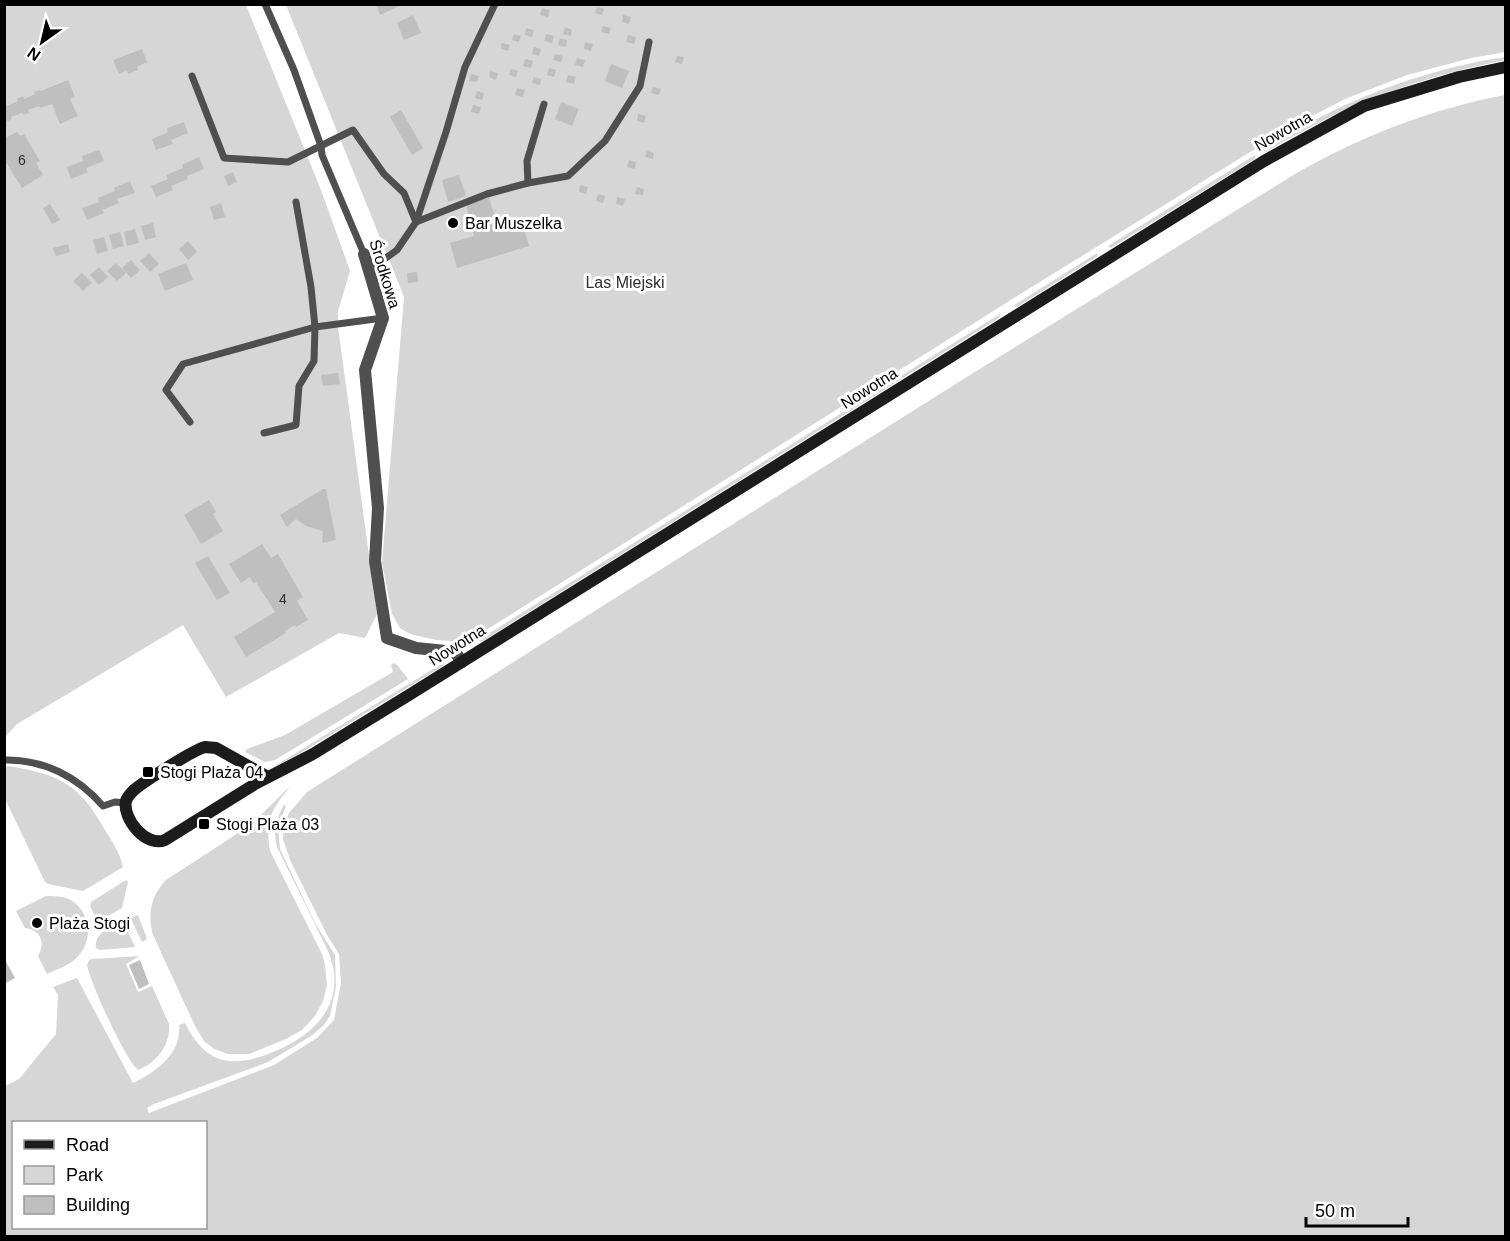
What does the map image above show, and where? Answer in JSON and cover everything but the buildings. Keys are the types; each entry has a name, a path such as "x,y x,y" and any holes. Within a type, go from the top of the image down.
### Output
{"street":[{"name":"Nowotna","path":"126,802 126,812 143,837 151,842 160,842 268,777 313,754 1307,136 1364,106 1392,96 1459,77 1506,68"},
{"name":"Środkowa","path":"364,254 383,318 365,370 378,508 375,561 387,638 416,648 455,652 462,662"},
{"path":"126,802 133,790 205,747 216,748 268,777"}],"lane":[{"name":"Środkowa","path":"266,4 294,70 321,146 322,155 364,254"},
{"path":"369,270 398,250 416,222 465,67 495,4"},
{"path":"416,222 487,194 528,183 568,176 605,141 640,86 649,42"},
{"path":"192,76 224,158 288,162 353,130 384,174 404,193 416,222"},
{"path":"528,183 527,161 544,104"},
{"path":"264,433 296,425 299,386 314,361 315,327 311,287 296,202"},
{"path":"190,422 166,390 183,364 315,327 383,318"},
{"path":"4,760 35,763 53,769 89,789 103,806 126,802"}],"green space":[{"name":"Las Miejski","path":"1505,4 1506,52 1471,58 1407,75 1345,99 1289,128 467,642 436,640 410,634 400,628 392,614 382,563 404,297 286,5"},
{"path":"4,5 246,5 321,190 350,271 338,311 338,327 377,614 365,638 339,633 226,697 183,625 17,724 5,737"},
{"path":"1505,57 1505,60 1441,75 1381,95 1324,120 1266,152 1263,150 1320,117 1379,91 1441,70"},
{"path":"1505,95 1505,1236 5,1236 5,1086 19,1079 56,1034 58,995 53,987 77,978 133,1083 158,1067 172,1053 179,1035 179,1025 185,1023 203,1049 213,1056 224,1060 249,1060 293,1043 306,1034 326,1012 332,999 333,968 328,951 277,847 276,825 284,805 286,806 278,827 280,849 315,923 335,955 336,986 330,1016 323,1026 311,1036 268,1062 154,1104 147,1108 149,1113 274,1065 317,1038 334,1020 341,983 339,954 327,935 290,860 283,839 284,824 289,813 307,792 970,375 1295,174 1371,136 1450,108"},
{"path":"1255,155 1255,159 1111,248 1108,246"},
{"path":"1097,253 1098,256 1017,307 1013,306"},
{"path":"1000,314 999,318 499,631 483,641 477,641"},
{"path":"446,661 443,666 294,757 273,767"},
{"path":"394,663 408,679 275,760 265,762 245,752 247,749 285,735 393,672 391,665"},
{"path":"5,767 42,773 67,784 77,792 96,814 118,853 123,867 83,891 45,882 5,799"},
{"path":"289,787 274,808 270,820 268,832 270,851 322,954 327,985 323,1001 315,1016 302,1030 249,1054 228,1054 214,1049 204,1041 195,1026 153,935 150,920 152,906 157,892 166,880 252,824"},
{"path":"126,880 128,882 122,908 97,920 90,906 91,902"},
{"path":"46,896 69,899 82,910 88,925 87,941 76,958 47,974 38,956 42,942 35,931 25,928 16,911"},
{"path":"138,915 147,939 142,942 131,919"},
{"path":"123,922 135,947 100,950 96,948 100,934"},
{"path":"139,956 126,964 138,992 152,986 169,1024 169,1031 168,1039 157,1058 138,1070 125,1052 109,1020 87,965 92,959"}],"place":[{"name":"Bar Muszelka","path":"453,223"},
{"name":"Stogi Plaża 04","path":"148,772"},
{"name":"Stogi Plaża 03","path":"204,824"},
{"name":"Plaża Stogi","path":"37,923"}]}
